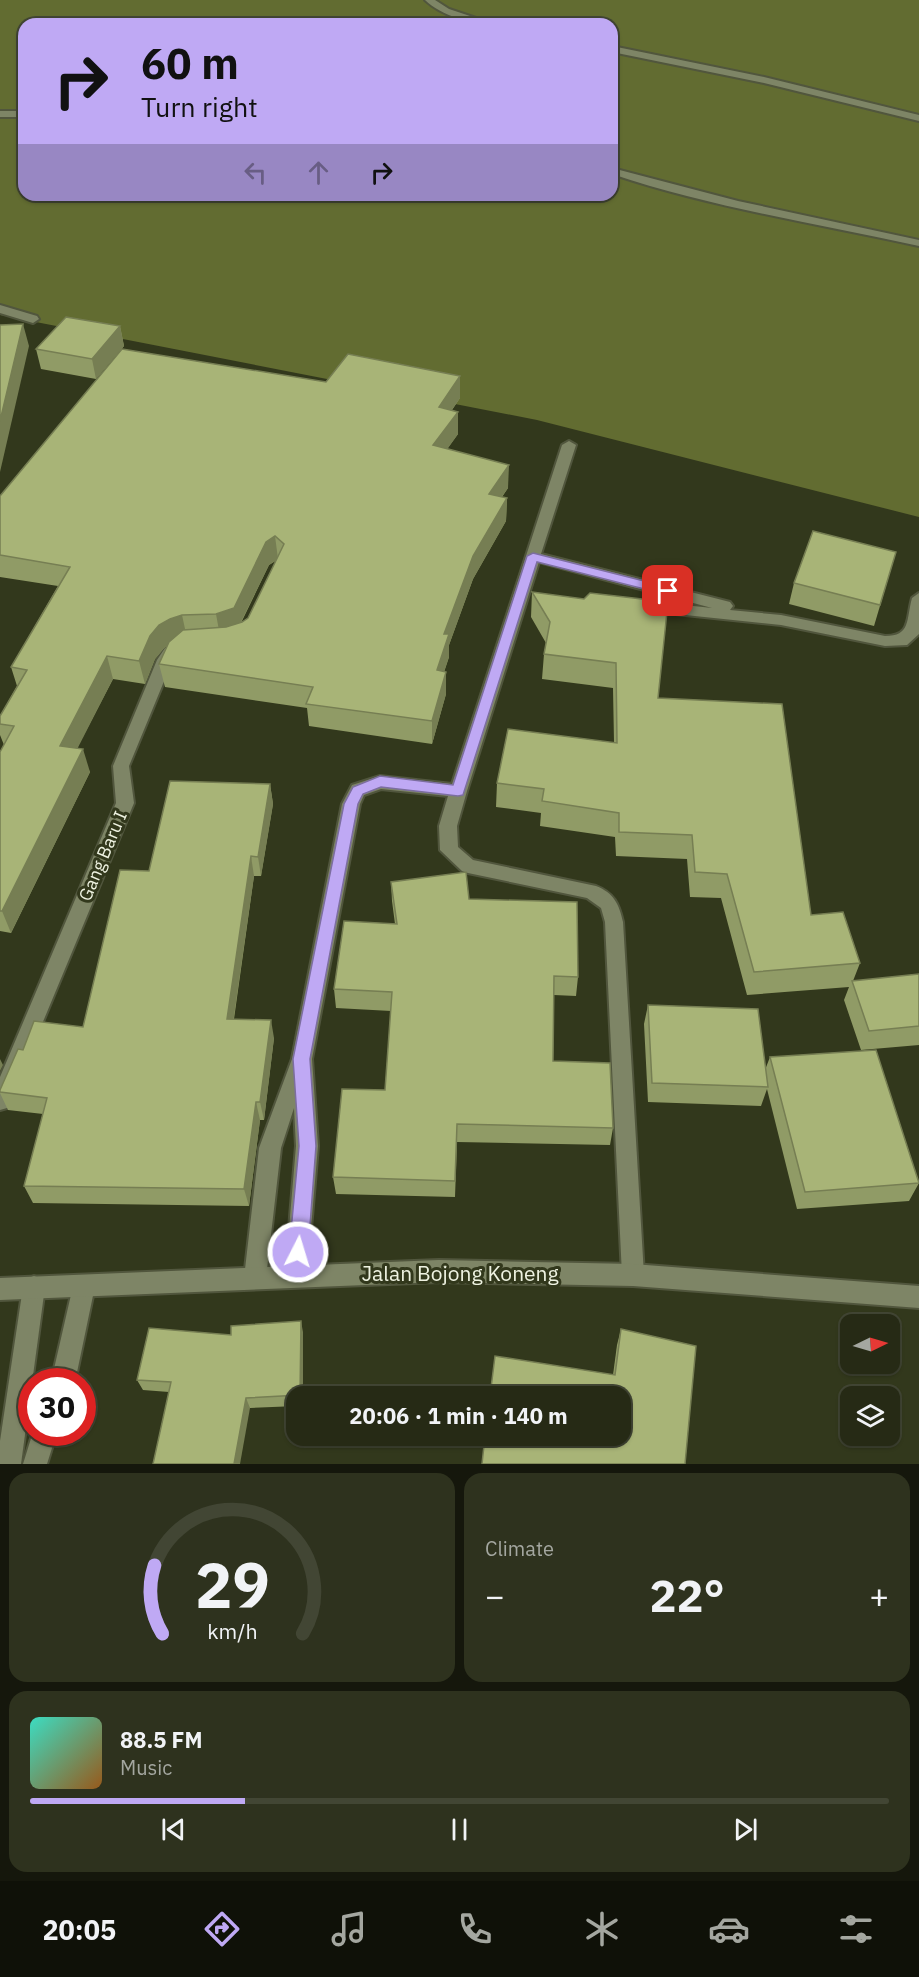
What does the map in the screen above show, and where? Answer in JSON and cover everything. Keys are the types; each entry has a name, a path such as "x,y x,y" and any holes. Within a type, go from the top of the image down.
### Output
{"street":[{"path":"429,0 446,11 470,18"},
{"path":"618,50 764,80 919,118"},
{"path":"0,114 18,114"},
{"path":"618,173 738,204 919,243"},
{"path":"0,309 33,319"},
{"path":"569,445 533,556 527,593 458,791 448,826 449,850 468,866 590,891 604,897 610,906 614,934 633,1275"},
{"path":"533,556 782,620 885,641 902,641 911,634 919,598"},
{"path":"628,604 782,620"},
{"name":"Gang Baru I","path":"0,1101 125,803 121,766 165,660 172,651 185,645"},
{"path":"255,1278 270,1148 302,1059 351,804 358,790 380,782 458,791"},
{"path":"296,1276 307,1146 302,1059"},
{"name":"Jalan Bojong Koneng","path":"0,1288 439,1271 633,1275 919,1297"},
{"path":"67,1368 84,1286"},
{"path":"9,1464 34,1287"},
{"path":"35,1464 41,1446"}],"green space":[{"path":"0,0 919,0 919,517 537,420 0,315"}],"building":[{"path":"66,317 120,326 92,359 36,349"},
{"path":"23,324 0,421 0,325"},
{"path":"122,349 326,382 348,354 460,376 439,407 458,412 433,445 509,465 489,494 507,498 473,556 444,634 449,634 437,670 446,672 432,721 306,704 313,687 159,664 169,642 183,630 226,627 248,618 284,544 275,536 266,542 234,608 216,614 182,615 159,625 150,636 139,661 107,656 60,746 83,749 0,911 0,752 14,726 0,724 0,716 27,670 11,667 70,567 0,555 0,496"},
{"path":"813,531 896,552 880,605 794,583"},
{"path":"532,592 584,599 590,593 668,602 658,698 782,704 811,915 843,912 860,963 754,972 727,874 695,872 692,835 619,832 619,813 542,801 544,789 497,783 508,729 617,743 616,663 544,654 550,622"},
{"path":"170,781 270,784 258,857 251,856 227,1019 271,1020 260,1102 256,1102 244,1189 24,1186 47,1098 0,1092 0,1090 18,1049 23,1050 34,1021 83,1027 120,870 149,871"},
{"path":"466,872 469,899 577,902 578,977 554,976 553,1061 610,1063 613,1128 457,1124 455,1181 333,1177 342,1089 385,1090 392,992 334,989 344,921 397,924 391,882"},
{"path":"919,974 919,1026 869,1031 852,981"},
{"path":"648,1005 758,1009 768,1087 652,1083"},
{"path":"876,1050 919,1183 805,1192 770,1057"},
{"path":"301,1321 300,1386 286,1386 286,1396 246,1398 234,1464 153,1464 171,1382 137,1380 149,1328 231,1335 231,1326"},
{"path":"621,1329 696,1346 685,1464 482,1464 484,1446 631,1446 631,1386 491,1386 495,1356 615,1375"}],"route":[{"path":"298,1252 307,1146 302,1059 351,804 358,790 380,782 458,791 533,556 668,591"}]}
